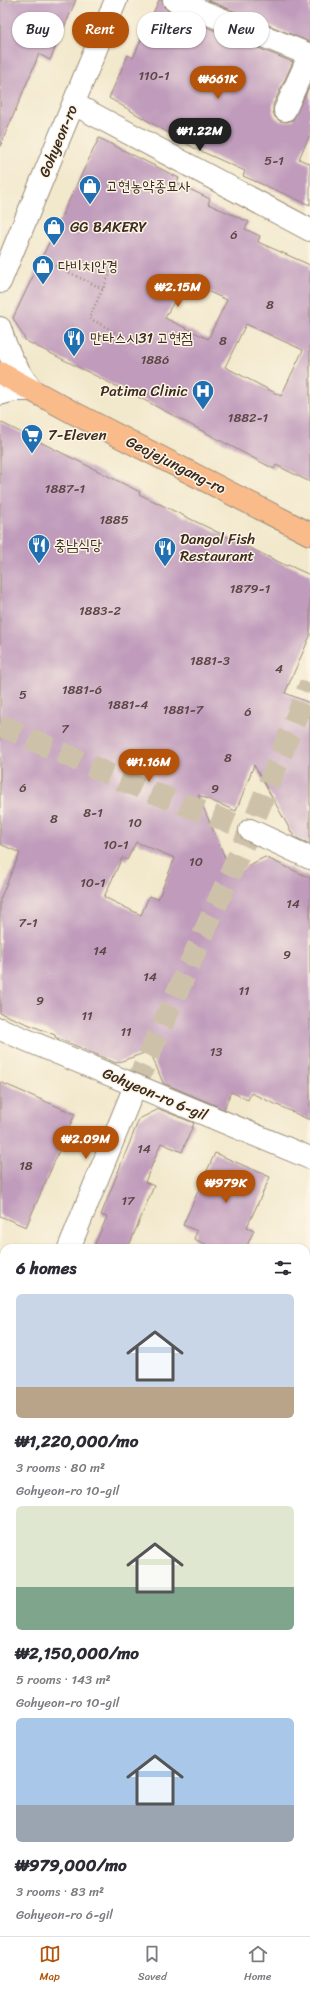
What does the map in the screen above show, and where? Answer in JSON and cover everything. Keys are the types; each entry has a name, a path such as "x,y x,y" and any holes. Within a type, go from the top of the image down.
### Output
{"main road":[{"name":"Geojejungang-ro","path":"0,373 310,534"}],"street":[{"name":"Gohyeon-ro","path":"0,282 116,0"},
{"path":"174,0 310,55 285,110"},
{"path":"74,104 310,230"},
{"path":"0,328 4,345 21,377 32,390"},
{"path":"0,394 14,390 32,390"},
{"path":"250,830 310,858"},
{"name":"Gohyeon-ro 6-gil","path":"0,1028 135,1086 310,1158"},
{"path":"71,1244 135,1086"}],"path":[{"path":"15,246 103,289"},
{"path":"116,261 89,318 117,334"}],"building":[{"path":"0,0 76,0 64,28 64,12 12,12 12,48 55,48 50,60 39,54 0,147"},
{"path":"159,0 162,0 164,7 169,12 154,12"},
{"path":"207,0 310,0 310,42 269,25 269,12 236,12"},
{"path":"206,27 214,30 214,48 258,48 293,62 273,105 273,112 275,117 280,121 287,122 293,120 310,85 310,134 299,159 310,164 310,205 243,176 245,171 194,148 109,98 128,55 133,58 137,48 206,48"},
{"path":"99,138 179,178 177,183 210,199 208,204 249,222 245,229 260,236 258,242 310,265 310,482 276,465 274,469 146,401 26,341 13,318","holes":["185,281 227,300 208,339 165,318","246,324 303,350 281,396 225,367"]},
{"path":"0,422 140,492 139,494 287,566 288,565 310,575 310,636 285,693 310,703 310,844 294,837 254,765 236,811 198,795 232,874 265,857 310,878 310,1120 251,1093 248,1100 231,1092 224,1109 163,1083 150,1051 116,1063 55,1037 55,1035 0,1013 0,899 20,853 0,844","holes":["136,842 175,858 158,899 149,896 141,915 104,897 122,858 127,860"]},
{"path":"0,1082 75,1114 26,1227 0,1216"},
{"path":"159,1109 194,1123 182,1152 161,1143 145,1182 154,1186 130,1244 95,1244 107,1217 101,1215 139,1119"},
{"path":"215,1153 270,1177 247,1227 254,1230 248,1244 205,1244 194,1239 197,1231 183,1225"}],"tunnel":[{"path":"135,1086 250,830 310,684"},
{"path":"0,725 126,782 250,830"}],"place":[{"name":"고현농약종묘사","path":"90,206"},
{"name":"GG BAKERY","path":"54,246"},
{"name":"다비치안경","path":"43,286"},
{"name":"만타스시31 고현점","path":"74,358"},
{"name":"Patima Clinic","path":"203,410"},
{"name":"7-Eleven","path":"32,454"},
{"name":"충남식당","path":"39,564"},
{"name":"Dangol Fish Restaurant","path":"165,568"}]}
